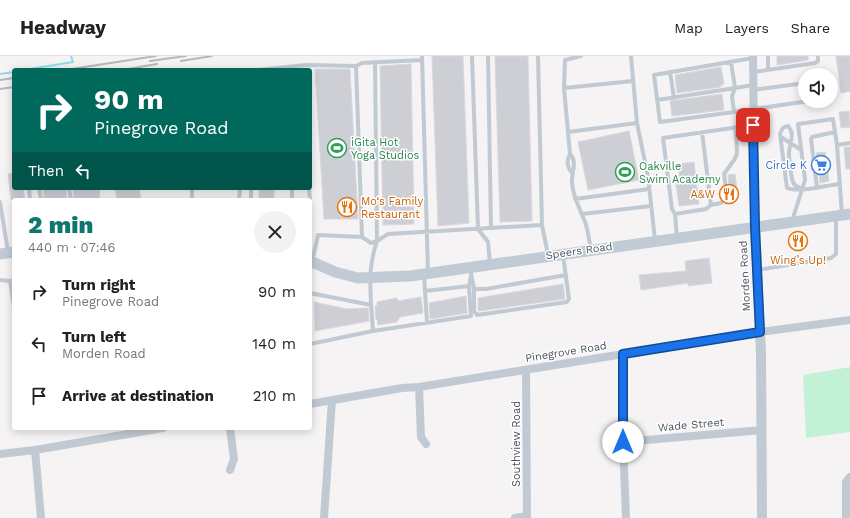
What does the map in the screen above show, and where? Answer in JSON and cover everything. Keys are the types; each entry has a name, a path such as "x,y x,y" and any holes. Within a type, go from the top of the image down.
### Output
{"main road":[{"name":"Speers Road","path":"312,265 358,278 410,276 426,273 471,270 490,264 563,253 843,215"}],"street":[{"name":"Morden Road","path":"753,57 755,227 761,353 762,518"},
{"name":"Pinegrove Road","path":"312,404 402,388 419,387 760,332 850,320"},
{"path":"623,354 623,442 626,518"},
{"name":"Southview Road","path":"526,370 527,517"},
{"path":"419,387 422,437 426,444"},
{"path":"324,518 332,400"},
{"path":"0,454 36,450 151,430"},
{"path":"230,430 234,459 230,470"},
{"name":"Wade Street","path":"623,442 762,430"},
{"path":"36,450 41,518"},
{"path":"846,518 846,482 850,477"},
{"path":"515,518 527,517"}],"lane":[{"path":"472,56 478,229 488,242 490,264"},
{"path":"488,56 491,228"},
{"path":"538,56 542,225 548,256"},
{"path":"581,56 565,60 564,88 570,154 568,157 568,168 572,173 572,184 575,199 586,224 591,250"},
{"path":"631,56 638,123 644,152 655,241"},
{"path":"768,56 768,70"},
{"path":"753,72 815,63 818,61 818,56"},
{"path":"753,57 654,75 660,122 798,103"},
{"path":"306,68 356,66 362,63 422,58 427,232 425,291 427,322"},
{"path":"373,331 370,278 372,257 378,241 375,62"},
{"path":"731,62 735,88 732,96 734,112"},
{"path":"356,66 362,237"},
{"path":"670,72 674,98"},
{"path":"564,88 633,80"},
{"path":"657,100 735,88 753,88 798,84"},
{"path":"757,270 831,258 836,254 843,215 837,145 833,119 798,124 805,180 792,222"},
{"path":"568,132 638,123"},
{"path":"676,238 675,214 672,209 663,138 753,125"},
{"path":"802,189 795,185 792,180 789,153 792,136 791,130 788,126 784,126 781,137 787,188 802,189 840,184"},
{"path":"675,214 706,209 711,205 721,203 727,197 724,174 737,154 736,127"},
{"path":"702,132 711,205"},
{"path":"817,187 811,139 812,137 835,132"},
{"path":"781,137 801,150"},
{"path":"837,145 850,143"},
{"path":"575,199 649,189"},
{"path":"0,202 2,227 7,252"},
{"path":"582,214 651,206"},
{"path":"312,231 318,235 362,237 371,243 378,241 388,234 542,225"},
{"path":"312,261 318,235"},
{"path":"471,270 474,289 474,311 477,315 566,302 569,299 563,253"},
{"path":"312,344 373,331 470,316 469,286 471,270"},
{"path":"474,289 486,289 566,275"},
{"path":"0,280 12,281"},
{"path":"425,291 469,286"},
{"path":"312,293 371,305"}],"green space":[{"path":"850,367 850,432 806,438 803,375"}],"building":[{"path":"432,56 463,56 469,223 438,226"},
{"path":"495,56 528,56 532,221 500,222"},
{"path":"777,56 808,56 808,60 777,65"},
{"path":"836,56 850,56 850,91 841,93"},
{"path":"411,64 414,224 383,225 380,66"},
{"path":"721,67 724,84 721,85 721,87 677,93 675,75"},
{"path":"315,69 350,69 358,219 324,219"},
{"path":"722,94 724,110 672,116 670,101"},
{"path":"849,111 850,127 841,128 839,112"},
{"path":"629,131 639,180 588,190 578,142"},
{"path":"844,147 850,147 850,169 846,169"},
{"path":"825,152 829,181 820,183 816,153"},
{"path":"694,162 699,204 679,206 676,184 680,184 678,164"},
{"path":"12,173 12,190 23,190 25,198 12,198 11,200 8,174"},
{"path":"735,174 738,196 730,197 728,175"},
{"path":"43,190 66,190 67,198 44,198"},
{"path":"73,190 99,190 100,198 74,198"},
{"path":"115,190 139,190 141,198 117,198"},
{"path":"259,190 274,190 274,198 259,198"},
{"path":"709,258 712,283 688,286 688,283 641,290 639,275 686,271 685,261"},
{"path":"563,284 565,299 478,310 478,298"},
{"path":"466,296 467,313 430,319 429,303"},
{"path":"421,297 423,313 400,317 397,322 378,325 375,306 377,306 377,302 397,298 398,301"},
{"path":"314,302 347,309 368,308 369,321 315,331"}],"waterway":[{"path":"36,68 73,62 71,56"},
{"path":"0,74 12,72"}],"railway":[{"path":"78,68 156,56"},
{"path":"150,61 186,56"},
{"path":"181,61 212,56"},
{"path":"134,68 157,64"},
{"path":"0,80 12,78"},
{"path":"0,89 12,87"}],"place":[{"name":"iGita Hot Yoga Studios","path":"337,148"},
{"name":"Circle K","path":"821,165"},
{"name":"Oakville Swim Academy","path":"625,172"},
{"name":"A&W","path":"729,194"},
{"name":"Mo‘s Family Restaurant","path":"347,207"},
{"name":"Wing’s Up!","path":"798,241"}],"route":[{"path":"623,442 623,354 760,332 755,227 753,125"}]}
